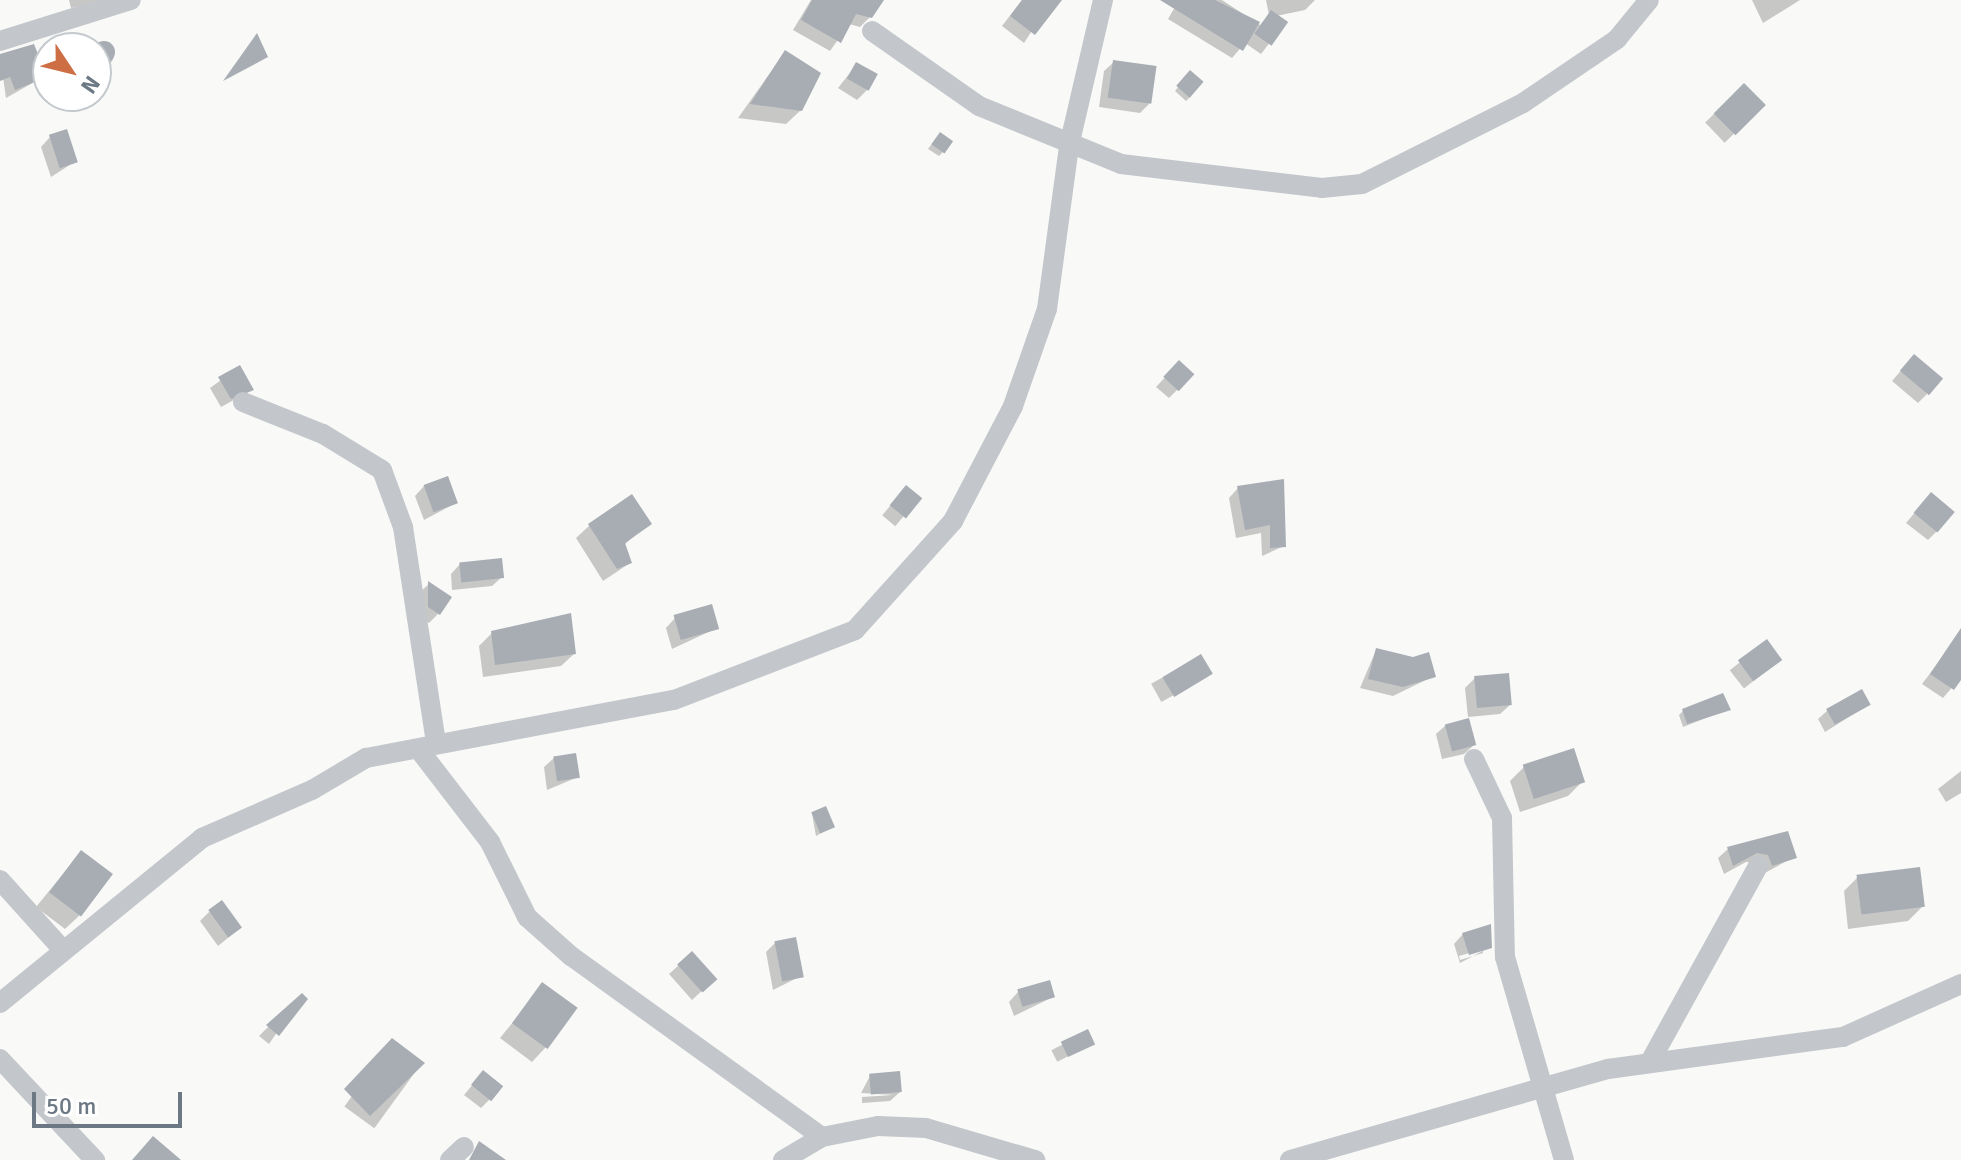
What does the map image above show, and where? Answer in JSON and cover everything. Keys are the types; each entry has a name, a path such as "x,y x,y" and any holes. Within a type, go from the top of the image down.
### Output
{"street":[{"path":"0,41 131,0"},
{"path":"0,1003 224,824 312,790 366,758 395,747 428,746 674,700 855,630 953,521 1013,406 1047,309 1069,146 1103,0"},
{"path":"872,31 938,84 1069,146 1155,171 1322,188 1362,184 1565,78 1617,39 1649,0"},
{"path":"243,402 323,434 382,470 403,527 428,746 490,842 504,883 527,917 571,956 822,1137"},
{"path":"1474,759 1502,818 1505,957 1564,1160"},
{"path":"1651,1060 1758,866"},
{"path":"0,880 63,950"},
{"path":"1290,1160 1543,1084 1651,1060 1843,1037 1929,1005 1961,984"},
{"path":"0,1059 95,1160"},
{"path":"783,1160 822,1137 878,1126 926,1128 1035,1160"}],"building":[{"path":"812,0 884,0 872,18 856,14 841,43 801,20"},
{"path":"1022,0 1062,0 1035,35 1010,16"},
{"path":"1160,0 1215,0 1260,22 1243,51"},
{"path":"1271,10 1288,22 1272,46 1254,34"},
{"path":"257,33 268,57 223,81"},
{"path":"32,45 32,83 15,90 10,77 0,81 0,54"},
{"path":"785,50 821,73 802,111 750,104"},
{"path":"1113,60 1157,66 1151,104 1108,98"},
{"path":"856,62 878,74 869,91 847,79"},
{"path":"1190,70 1204,82 1190,98 1176,86"},
{"path":"1744,83 1766,105 1736,135 1714,113"},
{"path":"67,129 78,162 60,168 49,135"},
{"path":"940,132 953,141 945,153 931,144"},
{"path":"1914,354 1943,378 1929,395 1900,371"},
{"path":"1179,360 1194,374 1179,391 1163,377"},
{"path":"240,365 254,390 231,399 218,377"},
{"path":"448,476 458,503 433,512 424,485"},
{"path":"1284,479 1286,547 1270,548 1270,525 1245,530 1237,486"},
{"path":"906,485 922,498 906,518 890,505"},
{"path":"1931,492 1955,512 1937,533 1914,513"},
{"path":"632,494 652,524 625,543 632,563 617,569 588,524"},
{"path":"502,558 504,578 461,582 459,562"},
{"path":"428,581 452,597 440,615 428,607"},
{"path":"712,604 719,629 681,640 674,615"},
{"path":"571,613 576,654 495,665 491,631"},
{"path":"1961,628 1961,680 1954,690 1930,674"},
{"path":"1767,639 1782,660 1753,681 1738,660"},
{"path":"1376,648 1413,657 1429,652 1436,677 1403,687 1368,679"},
{"path":"1201,654 1213,674 1174,697 1162,677"},
{"path":"1509,673 1512,705 1477,708 1474,676"},
{"path":"1862,689 1871,705 1835,725 1826,709"},
{"path":"1723,693 1731,710 1687,724 1682,709"},
{"path":"1469,718 1476,745 1452,752 1445,724"},
{"path":"1574,748 1585,782 1534,799 1523,765"},
{"path":"576,753 580,778 557,781 553,757"},
{"path":"826,806 835,827 820,833 811,812"},
{"path":"1788,831 1797,858 1772,866 1768,855 1757,853 1733,866 1727,847"},
{"path":"81,850 113,874 81,916 49,892"},
{"path":"1920,867 1925,907 1861,915 1856,875"},
{"path":"222,900 242,928 228,937 208,910"},
{"path":"1491,924 1492,948 1469,955 1462,933"},
{"path":"796,937 804,977 782,981 774,941"},
{"path":"692,951 717,979 703,993 677,964"},
{"path":"1050,980 1055,997 1022,1007 1017,989"},
{"path":"542,982 578,1008 548,1049 512,1023"},
{"path":"302,993 308,999 279,1036 266,1025"},
{"path":"1088,1029 1095,1044 1068,1057 1061,1042"},
{"path":"392,1038 425,1063 370,1116 344,1089"},
{"path":"483,1070 503,1086 491,1101 471,1085"},
{"path":"900,1071 902,1092 871,1095 869,1074"},
{"path":"153,1136 181,1160 132,1160"},
{"path":"479,1141 506,1160 469,1160"}]}
